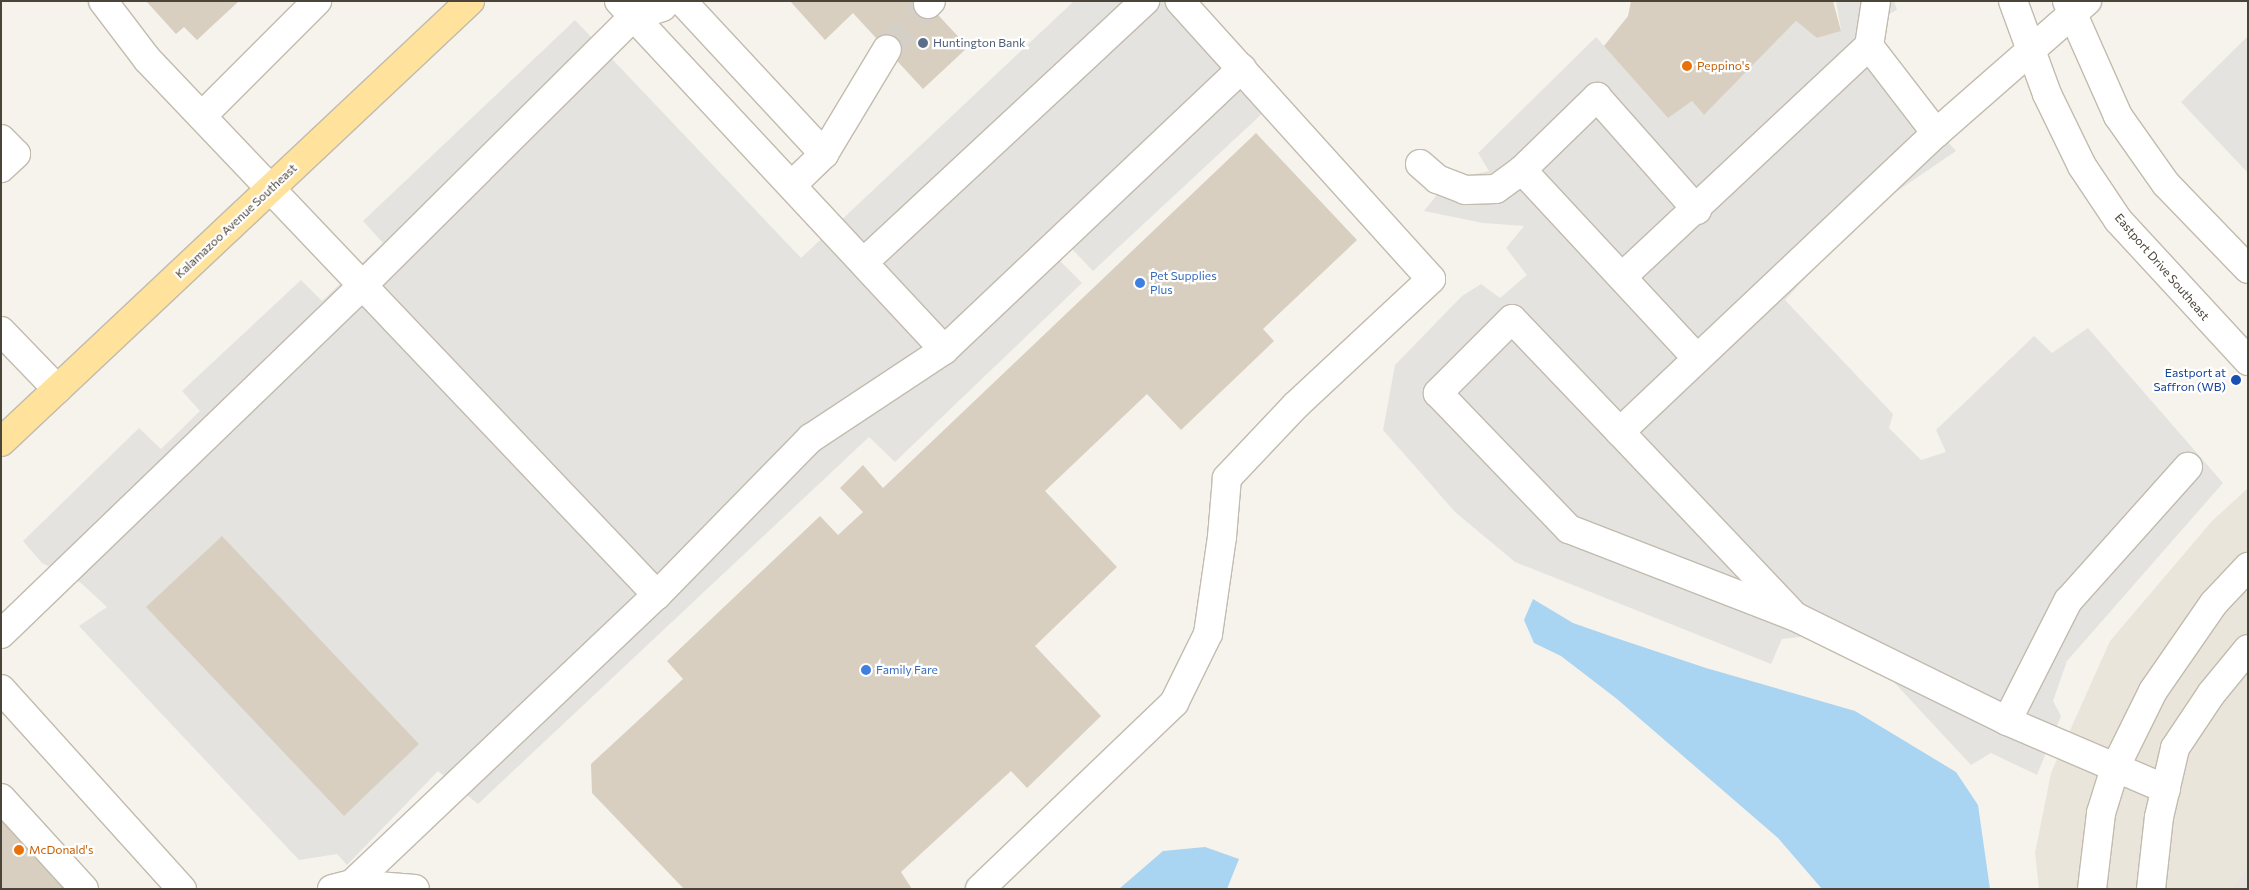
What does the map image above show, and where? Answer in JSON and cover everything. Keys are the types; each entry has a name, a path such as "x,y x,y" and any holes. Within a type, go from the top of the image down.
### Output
{"main road":[{"name":"Kalamazoo Avenue Southeast","path":"1,442 470,1"}],"street":[{"path":"103,1 147,59 657,595"},
{"path":"202,116 317,1"},
{"path":"1,634 362,286 626,9 662,7 668,1"},
{"path":"682,1 824,154"},
{"path":"864,262 1145,1"},
{"path":"980,889 1174,703 1208,634 1222,537 1227,478 1295,406 1430,279 1180,1"},
{"path":"1622,278 1697,210 1869,46 1876,1"},
{"name":"Eastport Drive Southeast","path":"2014,1 2047,94 2079,161 2118,220 2248,361"},
{"path":"1620,432 1696,358 1936,133 2032,52 2075,6 2125,126 2166,184 2248,269"},
{"path":"626,9 864,262 944,350"},
{"path":"1869,46 1936,133"},
{"path":"792,185 824,154 887,49"},
{"path":"342,886 657,595 811,438 944,350 1242,68"},
{"path":"1420,164 1437,179 1465,190 1496,189 1522,170 1597,97 1697,210"},
{"path":"1,139 16,154 1,168"},
{"path":"1522,170 1696,358"},
{"path":"1796,617 1512,319 1438,393 1569,529 1796,617 2007,721 2166,789"},
{"path":"1,331 57,389"},
{"path":"2007,721 2068,601 2188,467"},
{"path":"2092,889 2101,813 2115,768 2153,691 2214,603 2248,567"},
{"path":"2151,889 2158,817 2175,748 2211,694 2248,649"},
{"path":"1,689 182,889"},
{"path":"1,798 84,889"},
{"path":"342,886 415,889"}],"shaded area":[{"path":"1074,1 1191,1 1279,98 1093,271 1072,249 1060,261 1082,283 895,462 869,437 478,804 438,771 347,865 337,854 299,860 79,626 107,607 81,583 42,563 23,541 139,428 161,449 200,411 182,391 301,280 322,301 383,243 363,221 575,20 801,258"},
{"path":"1836,1 1894,1 1897,10 1873,22 1901,89 1956,151 1865,213 1785,300 1893,414 1889,428 1921,460 1946,452 1936,430 2034,336 2052,353 2088,328 2223,483 2067,661 2053,701 2061,716 2037,775 1991,753 1971,765 1837,621 1800,637 1782,639 1771,664 1515,562 1455,512 1383,430 1395,365 1462,296 1481,284 1500,298 1527,275 1506,248 1524,226 1483,223 1424,211 1449,180 1489,171 1478,153 1596,37 1668,117 1692,101 1704,115 1796,21 1818,38 1841,30"},
{"path":"2248,36 2248,173 2181,102"},
{"path":"2248,488 2248,889 2039,889 2035,853 2051,773 2110,641 2212,521"},
{"path":"2248,867 2248,889 2233,889"}],"water":[{"path":"1533,599 1573,623 1616,638 1706,668 1855,711 1956,772 1978,805 1990,889 1822,889 1778,838 1617,699 1561,656 1534,643 1524,620"},
{"path":"1205,847 1239,859 1227,889 1119,889 1163,851"}],"building":[{"path":"146,1 239,1 197,40 184,27 176,34"},
{"name":"Huntington Bank","path":"790,1 925,1 968,47 923,89 853,13 825,40"},
{"name":"Peppino's","path":"1631,1 1833,1 1841,31 1817,38 1796,21 1704,115 1692,101 1668,118 1604,46 1628,16"},
{"path":"1256,133 1357,240 1263,329 1274,341 1181,430 1147,394 1045,491 1117,567 1035,646 1101,716 1027,788 1011,771 901,872 912,889 684,889 592,793 591,764 683,679 667,661 820,516 838,535 863,512 840,488 863,465 883,488"},
{"path":"222,536 419,744 344,816 146,607"},
{"name":"McDonald's","path":"1,811 72,889 1,889"}],"tunnel":[{"path":"887,49 928,4"}],"place":[{"name":"Huntington Bank","path":"923,43"},
{"name":"Peppino's","path":"1687,66"},
{"name":"Pet Supplies Plus","path":"1140,283"},
{"name":"Eastport at Saffron (WB)","path":"2236,380"},
{"name":"Family Fare","path":"866,670"},
{"name":"McDonald's","path":"19,850"}]}
